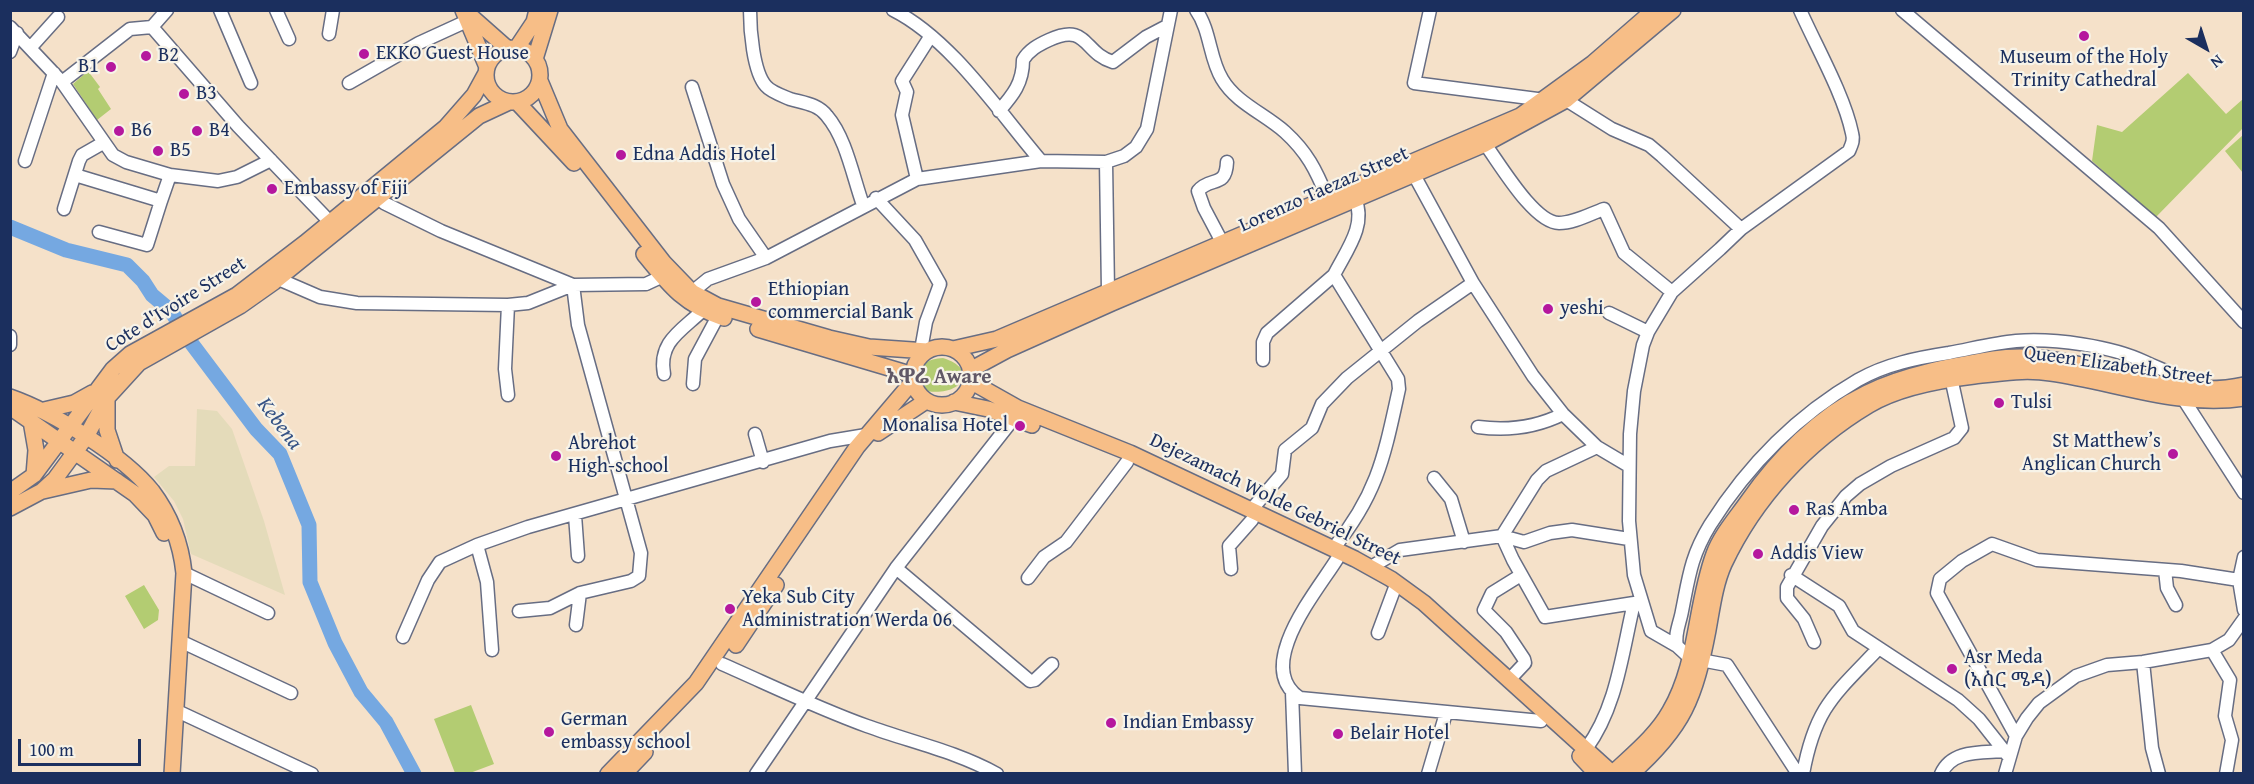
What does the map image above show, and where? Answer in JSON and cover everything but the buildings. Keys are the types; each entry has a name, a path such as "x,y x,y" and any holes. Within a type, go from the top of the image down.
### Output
{"main road":[{"path":"486,70 494,57 512,49 534,22 537,10"},
{"path":"550,10 535,59 539,68 540,81 560,129 664,263 692,292 718,306 829,338 868,346 924,351 935,348 953,349 964,357 970,375 962,397 954,402 935,404 926,401 916,389 913,378"},
{"name":"Lorenzo Taezaz Street","path":"970,375 1002,352 1292,219 1327,197 1501,124 1545,100 1593,63 1654,10"},
{"name":"Lorenzo Taezaz Street","path":"953,349 997,339 1222,242 1355,199 1485,144 1566,100 1673,10"},
{"path":"465,14 512,49 535,59"},
{"path":"465,14 486,70 489,88 494,95 513,102 574,163 661,277 702,311 913,378"},
{"name":"Cote d'Ivoire Street","path":"207,319 330,222 461,113 486,70"},
{"path":"513,102 532,95 540,81"},
{"name":"Cote d'Ivoire Street","path":"278,281 479,116 513,102"},
{"name":"Cote d'Ivoire Street","path":"10,492 34,475 71,426 102,394 159,345 278,281 384,203 469,132 479,116"},
{"path":"624,774 700,693 722,664 738,632 866,435 913,378 919,358 924,351"},
{"name":"Queen Elizabeth Street","path":"1631,774 1672,732 1686,711 1696,660 1703,589 1715,552 1731,524 1776,465 1821,423 1865,394 1881,386 1950,374 1995,359 2021,357 2095,369 2183,393 2244,398"},
{"name":"Dejezamach Wolde Gebriel Street","path":"970,375 1018,408 1130,453 1335,554 1394,590 1597,774"},
{"name":"Queen Elizabeth Street","path":"2220,396 2244,385"},
{"path":"44,410 102,394 107,430 117,460"},
{"name":"Cote d'Ivoire Street","path":"42,491 86,437 102,394"},
{"path":"10,397 44,410 71,426 137,475 163,507 182,551 184,573 180,641 172,673 176,710 172,774"},
{"path":"609,774 688,692 738,632 874,437 926,401"},
{"name":"Dejezamach Wolde Gebriel Street","path":"954,402 1014,418 1252,514"},
{"path":"10,407 135,494 155,515 172,554 172,673 163,774"},
{"path":"32,421 36,450 34,475"},
{"path":"10,508 42,491 91,480 117,481"},
{"name":"Dejezamach Wolde Gebriel Street","path":"1335,554 1371,567 1424,603 1612,773"},
{"name":"Queen Elizabeth Street","path":"1612,773 1643,745 1671,710 1696,660"}],"street":[{"path":"25,161 58,78 130,29 152,27 167,10"},
{"path":"276,10 289,39"},
{"path":"329,34 333,10"},
{"path":"750,10 751,41 766,87 813,105 827,115 836,130 862,205"},
{"path":"893,10 915,15 930,37 965,71 1041,161"},
{"path":"692,292 708,279 766,258 862,205 917,179 1041,161 1106,162 1136,147 1147,129 1171,10"},
{"path":"1196,10 1204,24 1221,79 1231,92 1285,132 1313,163 1327,197"},
{"path":"1430,10 1413,83 1545,100"},
{"path":"1798,774 1731,670 1717,662 1696,660 1651,631 1637,602 1629,538 1629,466 1634,391 1642,345 1672,292 1741,230 1849,151 1853,142 1852,132 1839,97 1800,10"},
{"path":"1902,10 2159,228 2244,322"},
{"path":"222,11 251,83"},
{"path":"349,82 465,14"},
{"path":"31,47 58,17"},
{"path":"999,111 1018,88 1023,75 1023,60 1036,46 1071,33 1082,37 1106,59 1113,62 1146,37 1167,26"},
{"path":"152,27 330,222"},
{"path":"14,30 58,78 113,155 126,162 170,175 218,181 237,177 271,160"},
{"path":"10,52 14,30"},
{"path":"917,179 902,115 907,92 902,81 930,37"},
{"path":"692,87 723,184 740,219 766,258"},
{"path":"1566,100 1649,145 1671,162 1741,230"},
{"path":"64,208 82,155 103,143"},
{"path":"1485,144 1535,210 1547,220 1559,223 1604,209 1624,253 1672,292"},
{"path":"1106,162 1108,291"},
{"path":"1222,242 1204,208 1198,190 1202,186 1220,180 1227,171 1227,162"},
{"path":"1413,173 1473,283 1533,376 1563,414 1597,447 1629,466"},
{"path":"75,175 161,201"},
{"path":"99,232 147,245 170,175"},
{"path":"876,198 915,240 940,284 926,322 924,351"},
{"path":"1263,360 1263,342 1267,333 1334,274 1356,231 1360,217 1355,199"},
{"path":"384,203 441,231 573,285"},
{"path":"1334,274 1398,379 1399,389 1383,463 1369,499 1291,630 1285,668 1287,683 1292,692 1300,698 1541,721"},
{"path":"278,281 320,297 357,303 508,305 528,303 573,285 646,284 661,277"},
{"path":"1231,569 1229,546 1282,474 1285,450 1312,428 1327,397 1418,321 1473,283"},
{"path":"519,611 550,608 580,593 631,581 639,576 641,553 578,325 573,285"},
{"path":"508,305 505,369 508,395"},
{"path":"664,374 661,359 670,341 702,311"},
{"path":"1609,313 1648,332"},
{"path":"693,384 695,358 718,316"},
{"path":"10,336 10,345"},
{"path":"1677,646 1675,637 1690,567 1697,544 1717,514 1763,453 1812,411 1859,379 1887,366 1921,357 2016,341 2038,341 2110,349 2174,374 2183,393 2244,493"},
{"path":"1814,642 1804,619 1787,598 1787,586 1791,575 1827,518 1860,484 1954,438 1962,428 1950,374"},
{"path":"1478,427 1501,430 1526,427 1546,423 1563,414"},
{"path":"756,774 896,568 1014,418"},
{"path":"755,434 763,462"},
{"path":"403,637 428,580 440,562 477,545 528,527 763,462 830,441 866,435"},
{"path":"1502,536 1537,480 1546,471 1597,447"},
{"path":"1028,578 1044,557 1066,542 1126,462"},
{"path":"1434,478 1451,499 1464,542"},
{"path":"575,515 578,556"},
{"path":"1371,567 1400,550 1502,536 1524,542 1550,533 1572,530 1629,538"},
{"path":"1502,536 1545,617 1637,602"},
{"path":"2016,736 1937,593 1940,579 1962,561 1992,544 2037,560 2165,570 2239,580"},
{"path":"477,545 487,582 492,650"},
{"path":"2244,556 2239,580 2244,610"},
{"path":"896,568 1030,681 1035,680 1052,664"},
{"path":"2165,570 2166,588 2176,605"},
{"path":"184,573 268,613"},
{"path":"1509,680 1525,663 1524,658 1506,632 1484,610 1492,593 1521,575"},
{"path":"1791,575 1839,606 1853,631 1958,700 1979,719 2006,754"},
{"path":"1378,633 1394,590"},
{"path":"576,625 580,593"},
{"path":"1586,749 1603,723 1610,706 1637,602"},
{"path":"2005,774 2006,754 2039,704 2076,676 2107,665 2143,662 2212,650 2229,640 2244,619"},
{"path":"180,641 291,693"},
{"path":"1803,774 1814,729 1826,706 1841,685 1878,649"},
{"path":"2212,650 2230,680 2225,716 2232,741 2226,774"},
{"path":"2143,662 2152,748 2159,774"},
{"path":"722,664 868,727 970,759 997,774"},
{"path":"1292,692 1295,774"},
{"path":"176,710 312,774"},
{"path":"1428,774 1446,713"},
{"path":"1941,774 1950,762 1963,754 2006,754"}],"shaded area":[{"path":"197,409 217,411 232,429 264,521 285,595 191,554 183,519 174,501 154,477 169,466 195,466"}],"green space":[{"path":"88,71 100,87 98,89 111,109 97,120 73,84"},
{"path":"2188,73 2226,114 2243,99 2243,128 2156,217 2092,161 2097,125 2122,132"},
{"path":"2243,135 2243,173 2225,151"},
{"path":"943,358 955,363 961,369 962,381 949,390 927,391 915,379 916,374 921,366 929,361"},
{"path":"144,585 159,610 158,620 144,629 125,596"},
{"path":"471,705 494,764 470,773 455,773 434,719"}],"waterway":[{"name":"Kebena","path":"10,227 66,250 127,265 143,281 152,295 171,311 192,344 256,429 280,454 309,525 310,582 335,643 361,692 386,722 414,774"}],"place":[{"name":"Museum of the Holy Trinity Cathedral","path":"2084,36"},
{"name":"EKKO Guest House","path":"364,54"},
{"name":"B2","path":"146,56"},
{"name":"B1","path":"111,67"},
{"name":"B3","path":"184,94"},
{"name":"B6","path":"119,131"},
{"name":"B4","path":"197,131"},
{"name":"B5","path":"158,151"},
{"name":"Edna Addis Hotel","path":"621,155"},
{"name":"Embassy of Fiji","path":"272,189"},
{"name":"Ethiopian commercial Bank","path":"756,302"},
{"name":"yeshi","path":"1548,309"},
{"name":"Tulsi","path":"1999,403"},
{"name":"Monalisa Hotel","path":"1020,426"},
{"name":"St Matthew’s Anglican Church","path":"2173,454"},
{"name":"Abrehot High-school","path":"556,456"},
{"name":"Ras Amba","path":"1794,510"},
{"name":"Addis View","path":"1758,554"},
{"name":"Yeka Sub City Administration Werda 06","path":"730,609"},
{"name":"Asr Meda (አስር ሜዳ)","path":"1952,669"},
{"name":"Indian Embassy","path":"1111,723"},
{"name":"German embassy school","path":"549,732"},
{"name":"Belair Hotel","path":"1338,734"}],"district":[{"name":"አዋሬ Aware","path":"939,378"}]}
